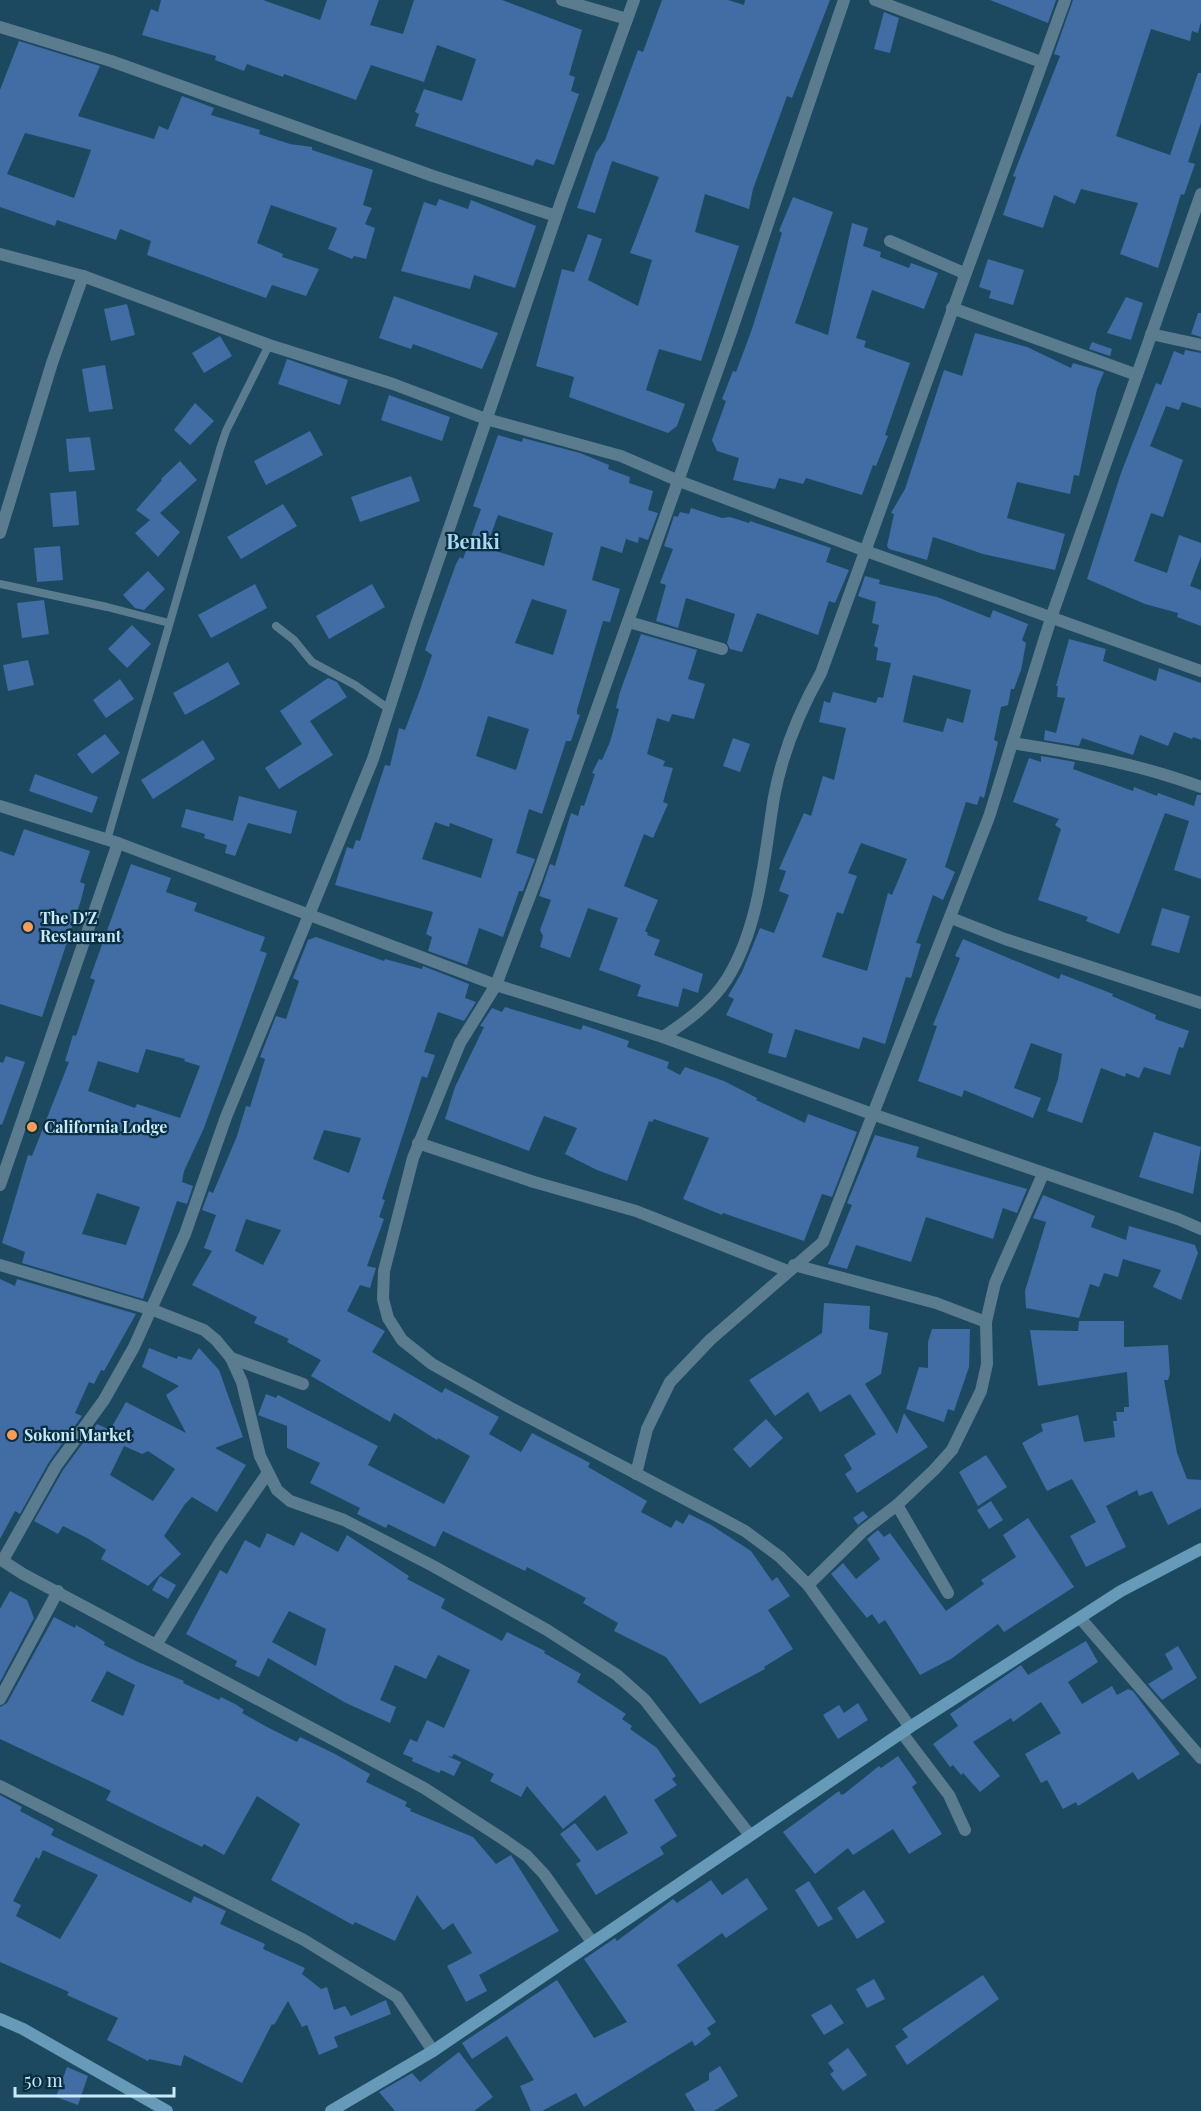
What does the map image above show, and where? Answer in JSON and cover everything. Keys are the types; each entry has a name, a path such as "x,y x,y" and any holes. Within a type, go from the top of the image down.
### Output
{"main road":[{"path":"331,2111 433,2051 749,1834 1121,1591 1201,1549"},
{"path":"0,2019 23,2029 167,2111"}],"street":[{"path":"562,0 627,19"},
{"path":"592,1942 544,1874 527,1856 503,1839 424,1788 23,1574 1,1559 56,1466 104,1400 153,1310 185,1234 226,1117 373,759 486,419 634,0"},
{"path":"844,0 679,481 496,985 460,1043 418,1143 397,1211 384,1271 383,1299 388,1318 402,1340 432,1364 745,1531 780,1557 808,1585 949,1795 965,1830"},
{"path":"875,0 1041,62"},
{"path":"663,1037 691,1018 709,1002 727,978 742,947 759,886 775,795 784,759 821,673 863,550 1065,0"},
{"path":"0,27 111,61 433,176 556,216"},
{"path":"636,1474 647,1429 670,1382 710,1340 823,1242 828,1233 872,1114 989,817 1052,615 1201,194"},
{"path":"890,241 964,273"},
{"path":"0,254 83,276 269,345 393,384 486,419 621,456 679,481 863,550 1052,615 1201,671"},
{"path":"0,533 52,363 83,276"},
{"path":"952,308 1137,375"},
{"path":"1151,334 1201,345"},
{"path":"629,622 722,649"},
{"path":"1012,743 1102,757 1168,774 1201,787"},
{"path":"0,806 112,842 496,985 663,1037 872,1114 1178,1219 1201,1229"},
{"path":"0,1185 112,842"},
{"path":"951,918 1005,939 1201,1003"},
{"path":"418,1143 534,1182 636,1211 791,1268 936,1303 986,1322"},
{"path":"808,1585 863,1531 897,1505 952,1450 981,1391 987,1364 986,1322 995,1283 1043,1174"},
{"path":"0,1265 153,1310 204,1330 231,1358 242,1382 260,1456 277,1490 290,1501 344,1520 433,1566 556,1635 617,1675 645,1700 749,1834"},
{"path":"231,1358 303,1384"},
{"path":"156,1645 220,1542 267,1474"},
{"path":"897,1505 948,1593"},
{"path":"0,1699 58,1591"},
{"path":"1081,1619 1201,1758"},
{"path":"0,1786 304,1940 350,1967 397,1997 433,2051"}],"lane":[{"path":"112,842 169,624 226,431 250,388 269,345"},
{"path":"0,584 25,592 63,597 169,624"},
{"path":"276,626 294,640 312,662 355,685 389,709"}],"building":[{"path":"161,0 263,0 320,20 327,0 379,0 370,25 403,34 414,0 502,0 582,30 569,75 575,77 571,91 579,94 554,165 536,159 533,166 415,126 419,114 415,112 424,89 462,101 476,59 437,45 424,82 371,65 356,100 284,74 283,77 247,64 244,71 215,60 216,56 142,35 151,9 158,12"},
{"path":"662,0 728,0 744,5 745,0 830,0 792,98 787,96 753,189 749,209 705,194 695,232 739,246 701,361 659,349 646,390 685,404 677,426 668,433 569,397 574,377 536,366 562,269 574,272 588,234 602,239 588,280 638,306 652,260 630,253 659,177 612,161 595,213 577,208 596,153 605,140 638,50 643,52"},
{"path":"990,0 1056,0 1048,23"},
{"path":"1073,0 1201,0 1201,22 1198,33 1192,31 1190,41 1151,29 1116,136 1170,155 1198,73 1201,73 1201,123 1188,162 1195,164 1184,195 1181,194 1158,268 1120,254 1138,203 1081,189 1075,204 1054,195 1043,228 1003,215 1016,177 1013,176 1060,56 1054,54"},
{"path":"884,12 899,18 890,53 874,49"},
{"path":"19,41 100,66 78,116 154,139 159,126 168,130 182,96 214,108 211,115 260,130 259,134 290,144 312,147 312,150 373,170 363,205 372,208 365,224 375,228 366,259 354,256 352,259 328,249 337,228 271,205 257,243 283,254 282,257 319,269 306,296 272,285 266,298 147,255 151,241 120,229 116,240 57,220 55,226 0,207 0,90","holes":["25,133 91,150 74,198 7,174"]},
{"path":"793,197 833,212 795,323 828,335 852,223 868,228 863,246 881,252 880,257 909,268 911,263 938,273 924,309 872,290 856,338 866,341 864,347 910,363 885,435 888,436 876,466 873,465 862,495 806,478 803,484 779,478 775,489 733,480 739,458 717,451 712,440 726,401 722,399 733,371 736,372 752,329 782,233 779,231"},
{"path":"439,199 468,209 471,200 536,226 515,288 474,275 470,289 401,271 424,202 436,206"},
{"path":"988,259 1024,270 1013,305 989,298 991,291 979,287"},
{"path":"394,296 498,333 482,369 413,344 411,349 379,338"},
{"path":"1126,297 1143,303 1131,340 1107,333"},
{"path":"127,304 135,335 111,341 104,309"},
{"path":"1198,313 1201,313 1201,337 1191,334"},
{"path":"975,333 1027,347 1071,368 1073,363 1104,372 1097,389 1079,476 1074,475 1070,494 1017,482 1007,518 1065,534 1055,570 983,554 933,537 927,560 889,549 887,546 894,514 891,513 905,489 944,370 962,376"},
{"path":"220,336 232,356 204,373 192,353"},
{"path":"1092,342 1112,349 1110,356 1089,349"},
{"path":"1185,350 1201,353 1201,408 1182,402 1179,410 1166,406 1150,446 1183,460 1163,517 1151,513 1134,561 1167,573 1179,535 1201,543 1201,557 1190,586 1201,590 1201,626 1177,617 1178,613 1145,604 1087,579 1121,473 1156,383 1161,385 1174,351 1184,355"},
{"path":"287,359 348,380 340,405 278,384"},
{"path":"105,365 113,409 89,412 82,369"},
{"path":"389,395 450,417 442,441 381,420"},
{"path":"195,403 214,421 190,445 174,430"},
{"path":"310,431 323,455 266,485 254,461"},
{"path":"498,435 522,442 523,438 580,453 609,465 608,469 630,477 629,483 653,491 648,510 658,513 648,540 639,537 638,543 626,539 622,553 601,546 592,580 620,589 610,622 603,621 577,710 577,714 580,715 571,741 566,741 542,814 529,809 516,853 535,859 523,891 519,891 503,937 479,928 467,965 428,951 432,937 426,934 433,912 335,885 347,847 353,849 356,840 360,841 385,765 390,766 399,728 405,730 420,690 432,655 425,650 456,564 460,557 463,559 481,509 473,506","holes":["498,515 553,533 544,566 486,548","532,599 567,610 553,655 515,643","488,716 529,729 516,770 476,756","435,822 449,827 450,823 493,839 481,878 422,859"]},
{"path":"90,437 95,470 69,472 66,439"},
{"path":"180,461 197,480 160,513 180,532 158,557 135,533 150,520 136,510 161,479"},
{"path":"411,476 420,501 360,522 351,497"},
{"path":"76,491 79,525 53,527 50,493"},
{"path":"283,504 297,526 241,559 227,537"},
{"path":"691,508 722,518 730,517 749,523 750,521 831,548 826,562 849,570 835,603 829,601 818,635 757,613 742,652 730,649 727,643 735,614 686,598 678,628 656,621 666,585 660,583 673,549 664,546 674,516 678,517 680,512 689,514"},
{"path":"60,546 63,580 37,582 34,548"},
{"path":"148,571 165,589 144,610 135,608 123,595"},
{"path":"865,576 880,580 879,584 937,597 990,618 993,610 1028,624 1022,640 1026,643 1021,670 1014,689 1011,689 1008,705 1001,707 994,740 998,742 984,798 980,796 977,805 966,802 945,867 955,872 943,900 933,895 916,943 921,944 911,978 906,977 885,1044 863,1037 859,1049 795,1029 786,1058 768,1053 773,1034 726,1015 734,999 728,996 742,972 760,928 774,933 789,895 779,891 786,871 779,869 804,813 811,816 823,776 834,780 846,728 819,722 824,701 830,703 833,692 876,703 878,697 883,698 891,663 876,660 878,648 874,646 879,625 872,623 876,602 858,596","holes":["913,675 971,690 963,723 947,718 943,732 903,722","861,843 907,859 892,895 888,893 867,971 822,957 837,912 843,914 857,876 848,873"]},
{"path":"255,584 267,608 211,638 198,615"},
{"path":"372,584 385,607 329,639 316,616"},
{"path":"44,600 49,634 22,638 17,603"},
{"path":"132,625 151,644 127,668 108,649"},
{"path":"641,634 697,650 688,679 705,684 694,719 672,714 669,722 657,718 647,754 665,761 663,766 673,768 663,802 668,804 653,838 644,834 624,886 658,900 645,931 647,935 660,940 654,955 703,974 698,993 683,988 678,1007 637,996 641,985 599,970 618,918 588,908 570,958 540,947 543,936 540,930 551,900 539,896 550,864 555,866 571,813 578,816 581,805 584,806 595,774 592,773 599,759 602,760 610,742 619,709 616,708 620,692"},
{"path":"1069,639 1106,649 1103,661 1156,681 1159,668 1201,683 1201,740 1174,732 1168,746 1140,735 1133,755 1082,738 1079,746 1044,740 1045,730 1056,733 1065,698 1057,697 1058,686 1056,686"},
{"path":"28,660 34,685 8,691 3,665"},
{"path":"228,662 240,684 185,715 173,693"},
{"path":"328,678 337,682 347,697 310,721 333,755 279,789 265,768 302,744 280,711"},
{"path":"120,679 134,699 106,718 93,700"},
{"path":"105,734 120,753 92,774 77,754"},
{"path":"733,738 750,744 740,772 723,766"},
{"path":"203,740 215,759 153,799 141,780"},
{"path":"1041,756 1075,762 1073,769 1133,791 1134,787 1194,806 1197,795 1201,795 1201,879 1174,870 1189,821 1165,813 1119,934 1086,921 1088,917 1038,900 1061,829 1055,825 1059,819 1013,802 1029,758 1041,762"},
{"path":"35,774 98,797 92,813 29,791"},
{"path":"239,796 297,811 291,834 248,823 235,856 225,853 227,845 204,838 205,834 181,827 186,809 233,821"},
{"path":"24,829 90,851 80,882 85,884 81,900 42,1017 0,1004 0,851 14,856"},
{"path":"131,864 171,878 166,892 197,903 194,911 265,937 260,951 267,953 204,1128 184,1171 182,1182 193,1186 187,1204 177,1201 143,1299 22,1263 25,1252 2,1243 28,1155 32,1156 69,1062 65,1061 73,1035 76,1036 95,980 90,978","holes":["146,1049 185,1059 184,1061 200,1066 180,1118 137,1104 135,1108 88,1091 98,1061 138,1073","97,1193 140,1207 126,1245 82,1234"]},
{"path":"1162,908 1190,916 1179,953 1151,945"},
{"path":"316,937 384,961 385,959 422,969 423,966 469,984 465,998 476,1002 464,1021 438,1012 424,1052 435,1055 427,1078 422,1076 382,1199 385,1200 379,1217 384,1219 367,1266 376,1268 370,1288 360,1285 347,1311 385,1331 372,1352 442,1393 445,1388 499,1417 489,1434 521,1452 532,1433 590,1463 588,1467 647,1501 641,1512 671,1528 676,1520 683,1524 689,1514 711,1525 751,1551 772,1581 777,1577 790,1596 768,1610 793,1649 764,1667 765,1669 700,1704 666,1657 614,1631 618,1623 583,1603 586,1598 527,1567 525,1571 443,1531 435,1547 388,1524 386,1528 357,1514 360,1508 310,1483 320,1463 287,1448 287,1426 258,1415 266,1394 276,1398 278,1395 378,1446 368,1465 444,1504 470,1456 438,1438 437,1440 394,1413 390,1422 311,1376 321,1360 287,1342 289,1339 254,1323 257,1317 192,1285 212,1251 204,1248 216,1215 202,1210 209,1191 213,1193 237,1136 246,1106 250,1107 265,1059 260,1057 276,1016 286,1019 299,981 293,978 308,940","holes":["324,1130 361,1138 349,1173 313,1159","246,1219 281,1230 263,1265 235,1251"]},
{"path":"963,939 1059,979 1061,974 1113,994 1112,996 1156,1015 1155,1019 1189,1031 1183,1048 1179,1047 1170,1075 1144,1067 1139,1078 1126,1073 1125,1077 1101,1068 1082,1123 1047,1111 1058,1079 1062,1054 1031,1043 1014,1088 1041,1098 1033,1118 964,1090 962,1097 918,1081 937,1026 933,1025 960,958 955,956"},
{"path":"505,1007 581,1030 583,1025 629,1041 627,1047 669,1062 667,1068 680,1075 685,1067 724,1081 757,1098 756,1100 805,1123 808,1114 857,1132 832,1197 822,1194 804,1241 723,1213 722,1215 683,1199 709,1138 654,1119 652,1122 649,1121 627,1181 597,1170 565,1154 577,1128 544,1116 529,1151 445,1119 455,1087 484,1027 480,1026 492,1008 502,1012"},
{"path":"6,1056 25,1062 2,1125 0,1124 0,1062 3,1063"},
{"path":"1154,1132 1201,1147 1193,1194 1139,1177"},
{"path":"875,1135 919,1147 916,1157 1027,1189 1017,1213 1003,1208 993,1239 926,1217 911,1262 856,1245 847,1269 828,1264 852,1205 847,1203"},
{"path":"1043,1195 1095,1216 1091,1227 1126,1240 1129,1226 1195,1245 1198,1253 1181,1300 1153,1287 1161,1270 1123,1259 1118,1277 1104,1273 1099,1287 1090,1284 1079,1318 1026,1308 1025,1291 1046,1222 1033,1218"},
{"path":"0,1279 15,1286 17,1279 136,1314 104,1371 101,1370 94,1384 89,1382 75,1413 82,1416 49,1462 20,1514 15,1511 0,1539"},
{"path":"824,1303 870,1306 869,1329 888,1333 881,1374 865,1384 897,1434 904,1413 928,1447 857,1493 845,1474 852,1469 844,1455 876,1434 850,1394 820,1412 808,1392 775,1416 749,1380 822,1333"},
{"path":"1079,1321 1124,1321 1124,1347 1168,1345 1170,1374 1168,1380 1164,1380 1177,1453 1187,1479 1201,1480 1201,1508 1168,1525 1152,1491 1139,1496 1137,1490 1106,1506 1126,1547 1086,1567 1070,1536 1096,1522 1072,1479 1047,1491 1022,1443 1043,1431 1041,1424 1078,1415 1084,1442 1115,1437 1113,1421 1117,1421 1116,1412 1124,1412 1124,1407 1129,1407 1127,1372 1038,1386 1030,1330 1078,1331"},
{"path":"932,1329 970,1329 969,1367 954,1411 948,1409 944,1422 906,1409 919,1367 928,1368 928,1342"},
{"path":"149,1348 177,1359 178,1356 191,1360 199,1348 219,1370 243,1437 215,1448 246,1465 217,1512 192,1497 185,1504 164,1536 181,1554 148,1586 101,1559 106,1550 87,1538 63,1526 58,1534 34,1521 63,1470 97,1424 110,1430 126,1402 186,1433 166,1395 179,1386 142,1367","holes":["124,1446 142,1454 148,1451 175,1469 153,1501 110,1475"]},
{"path":"766,1419 783,1438 750,1468 733,1449"},
{"path":"986,1455 1007,1487 978,1506 959,1472"},
{"path":"991,1501 1003,1520 989,1529 977,1510"},
{"path":"863,1511 868,1517 858,1525 853,1518"},
{"path":"1028,1518 1074,1587 1004,1632 998,1624 951,1659 920,1675 885,1620 879,1624 872,1614 867,1618 831,1574 843,1563 856,1579 880,1559 867,1539 878,1530 884,1537 890,1533 946,1611 984,1584 981,1580 1016,1557 1003,1535"},
{"path":"301,1532 338,1552 347,1535 409,1576 407,1579 445,1599 441,1608 502,1641 507,1632 545,1651 544,1653 581,1674 577,1682 626,1714 622,1719 632,1726 630,1729 657,1748 676,1776 672,1779 677,1785 654,1800 677,1836 660,1847 664,1854 596,1895 576,1864 581,1861 560,1834 575,1823 597,1851 628,1833 605,1795 563,1829 527,1786 521,1797 490,1781 494,1774 454,1754 452,1757 447,1756 461,1762 454,1776 441,1770 439,1773 412,1761 413,1758 403,1754 410,1739 417,1742 427,1720 444,1728 470,1670 438,1655 426,1679 395,1665 380,1700 396,1707 390,1723 346,1703 268,1658 259,1677 235,1666 237,1661 186,1634 220,1570 227,1574 245,1540 260,1548 267,1533 294,1546","holes":["289,1611 326,1629 316,1666 272,1642"]},
{"path":"160,1576 176,1585 168,1599 152,1590"},
{"path":"10,1591 27,1600 34,1618 0,1682 0,1609"},
{"path":"54,1617 75,1628 76,1625 105,1642 104,1645 138,1662 184,1681 183,1683 219,1700 221,1697 235,1704 244,1710 242,1713 297,1742 300,1737 335,1754 370,1774 366,1782 407,1802 405,1806 411,1809 410,1811 473,1837 496,1864 511,1855 559,1931 479,1975 487,1991 466,2002 447,1966 472,1953 453,1923 443,1930 417,1895 395,1941 355,1922 353,1925 271,1880 300,1824 257,1796 224,1855 204,1844 202,1847 106,1800 111,1791 0,1739 0,1707 7,1703","holes":["107,1671 135,1685 123,1716 91,1701"]},
{"path":"1086,1641 1098,1662 1068,1682 1082,1704 1112,1686 1117,1695 1128,1689 1133,1691 1180,1754 1138,1780 1133,1772 1078,1806 1076,1802 1063,1809 1047,1780 1041,1783 1025,1754 1061,1733 1041,1702 1013,1722 1011,1718 973,1742 1000,1776 980,1792 963,1773 961,1775 953,1765 950,1767 933,1744 958,1726 950,1714 1021,1665 1028,1675"},
{"path":"1178,1646 1197,1678 1162,1700 1148,1684 1173,1669 1165,1654"},
{"path":"858,1703 868,1720 838,1739 823,1715 839,1705 844,1713"},
{"path":"898,1756 917,1783 912,1787 942,1834 909,1854 893,1829 853,1855 848,1848 815,1874 783,1832 839,1791 841,1795 844,1794 879,1766 881,1768"},
{"path":"0,1795 22,1807 20,1811 54,1829 51,1835 191,1903 194,1896 226,1911 220,1924 265,1944 263,1949 305,1968 302,1974 321,1989 327,1987 334,2010 345,2006 351,2016 386,2000 391,2014 334,2037 338,2047 319,2055 307,2025 302,2027 288,2001 274,2025 272,2024 242,2083 184,2055 181,2066 149,2059 148,2061 107,2040 118,2018 67,1995 69,1992 0,1962","holes":["43,1850 98,1875 60,1939 16,1916 21,1905 13,1901 36,1857 39,1859"]},
{"path":"747,1878 768,1909 726,1938 722,1933 677,1965 716,2022 707,2028 711,2034 695,2046 692,2041 584,2107 576,2093 542,2111 531,2111 520,2086 534,2080 507,2036 472,2059 462,2043 557,1980 594,2038 627,2022 584,1959 615,1938 617,1941 673,1899 677,1903 711,1880 722,1895"},
{"path":"809,1881 833,1919 818,1927 795,1890"},
{"path":"864,1890 885,1922 857,1939 837,1908"},
{"path":"983,1975 999,1999 907,2065 895,2046 908,2037 902,2029"},
{"path":"874,1979 885,1999 867,2008 856,1989"},
{"path":"831,2004 844,2023 824,2035 811,2015"},
{"path":"848,2048 867,2075 843,2091 830,2074 834,2071 828,2063"},
{"path":"459,2052 493,2097 474,2111 395,2111 379,2092 412,2073 420,2082"},
{"path":"720,2066 738,2096 714,2111 695,2111 685,2094 709,2080 709,2073"},
{"path":"67,2067 88,2076 78,2105 56,2097"}],"place":[{"name":"The D'Z Restaurant","path":"28,927"},
{"name":"California Lodge","path":"32,1127"},
{"name":"Sokoni Market","path":"12,1435"}],"district":[{"name":"Benki","path":"473,542"}]}
